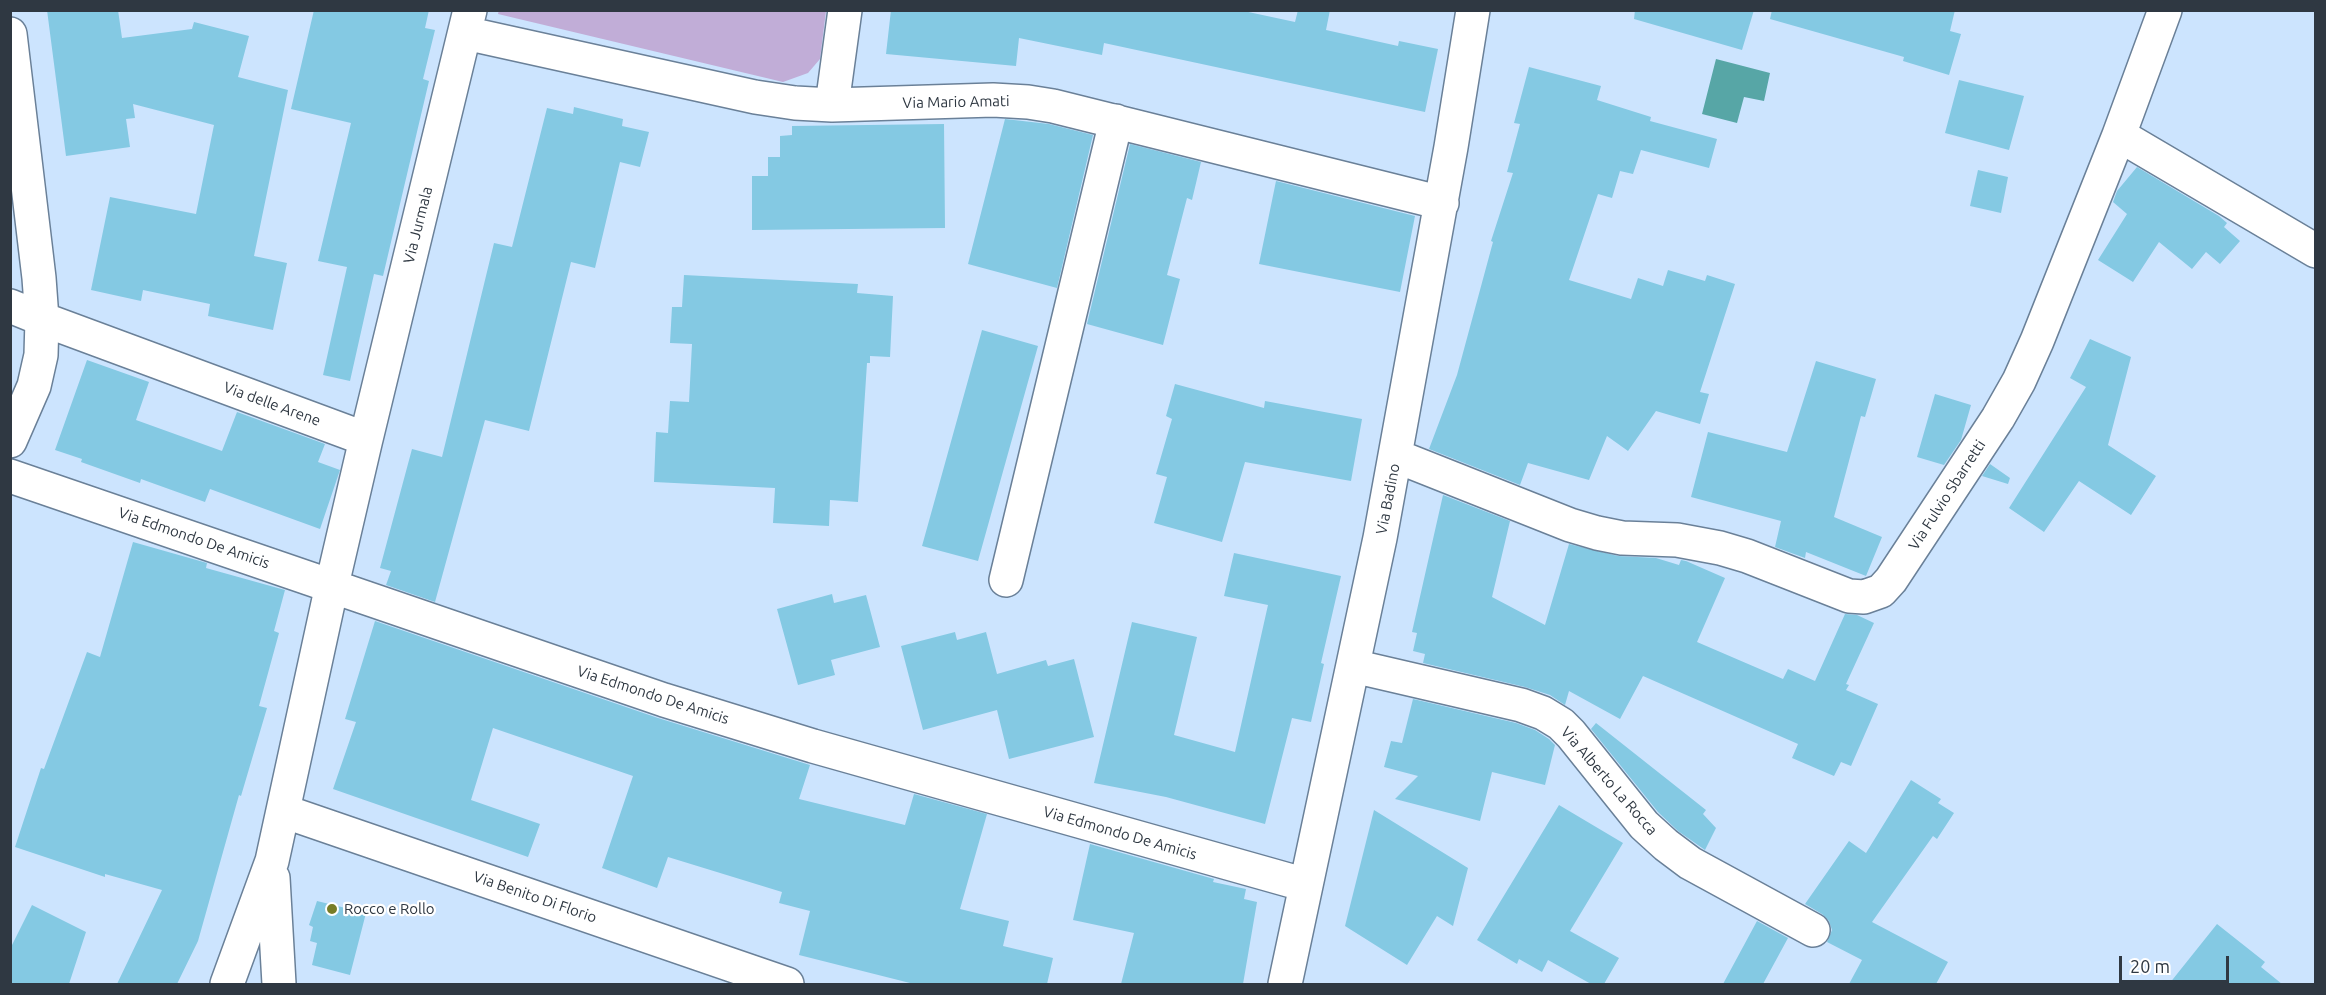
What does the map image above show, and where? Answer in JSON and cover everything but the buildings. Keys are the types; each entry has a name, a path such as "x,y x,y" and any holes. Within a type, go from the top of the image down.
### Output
{"street":[{"path":"832,105 846,10"},
{"name":"Via Badino","path":"1285,984 1396,456 1442,203 1473,10"},
{"name":"Via Fulvio Sbarretti","path":"1396,456 1570,525 1597,533 1622,538 1665,539 1709,545 1747,556 1849,596 1874,595 1891,580 1998,418 2019,381 2037,342 2119,135 2165,10"},
{"name":"Via Mario Amati","path":"467,22 767,100 832,105 993,100 1028,102 1116,121 1442,203"},
{"name":"Via Jurmala","path":"366,439 467,22"},
{"path":"10,34 42,319 41,355 34,386 10,441"},
{"path":"1006,580 1116,121"},
{"path":"2119,135 2316,250"},
{"name":"Via delle Arene","path":"10,306 366,439"},
{"path":"227,984 272,861 366,439"},
{"name":"Via Edmondo De Amicis","path":"10,476 590,675 802,743 1306,885"},
{"name":"Via Alberto La Rocca","path":"1353,666 1521,705 1552,718 1570,734 1644,825 1666,845 1690,863 1813,930"},
{"name":"Via Benito Di Florio","path":"283,811 787,984"},
{"path":"272,861 279,984"}],"shaded area":[{"path":"499,10 826,11 820,59 808,73 783,82 498,14"},
{"path":"1716,59 1770,73 1764,101 1744,97 1737,123 1702,114"}],"place":[{"name":"Rocco e Rollo","path":"332,909"}]}
